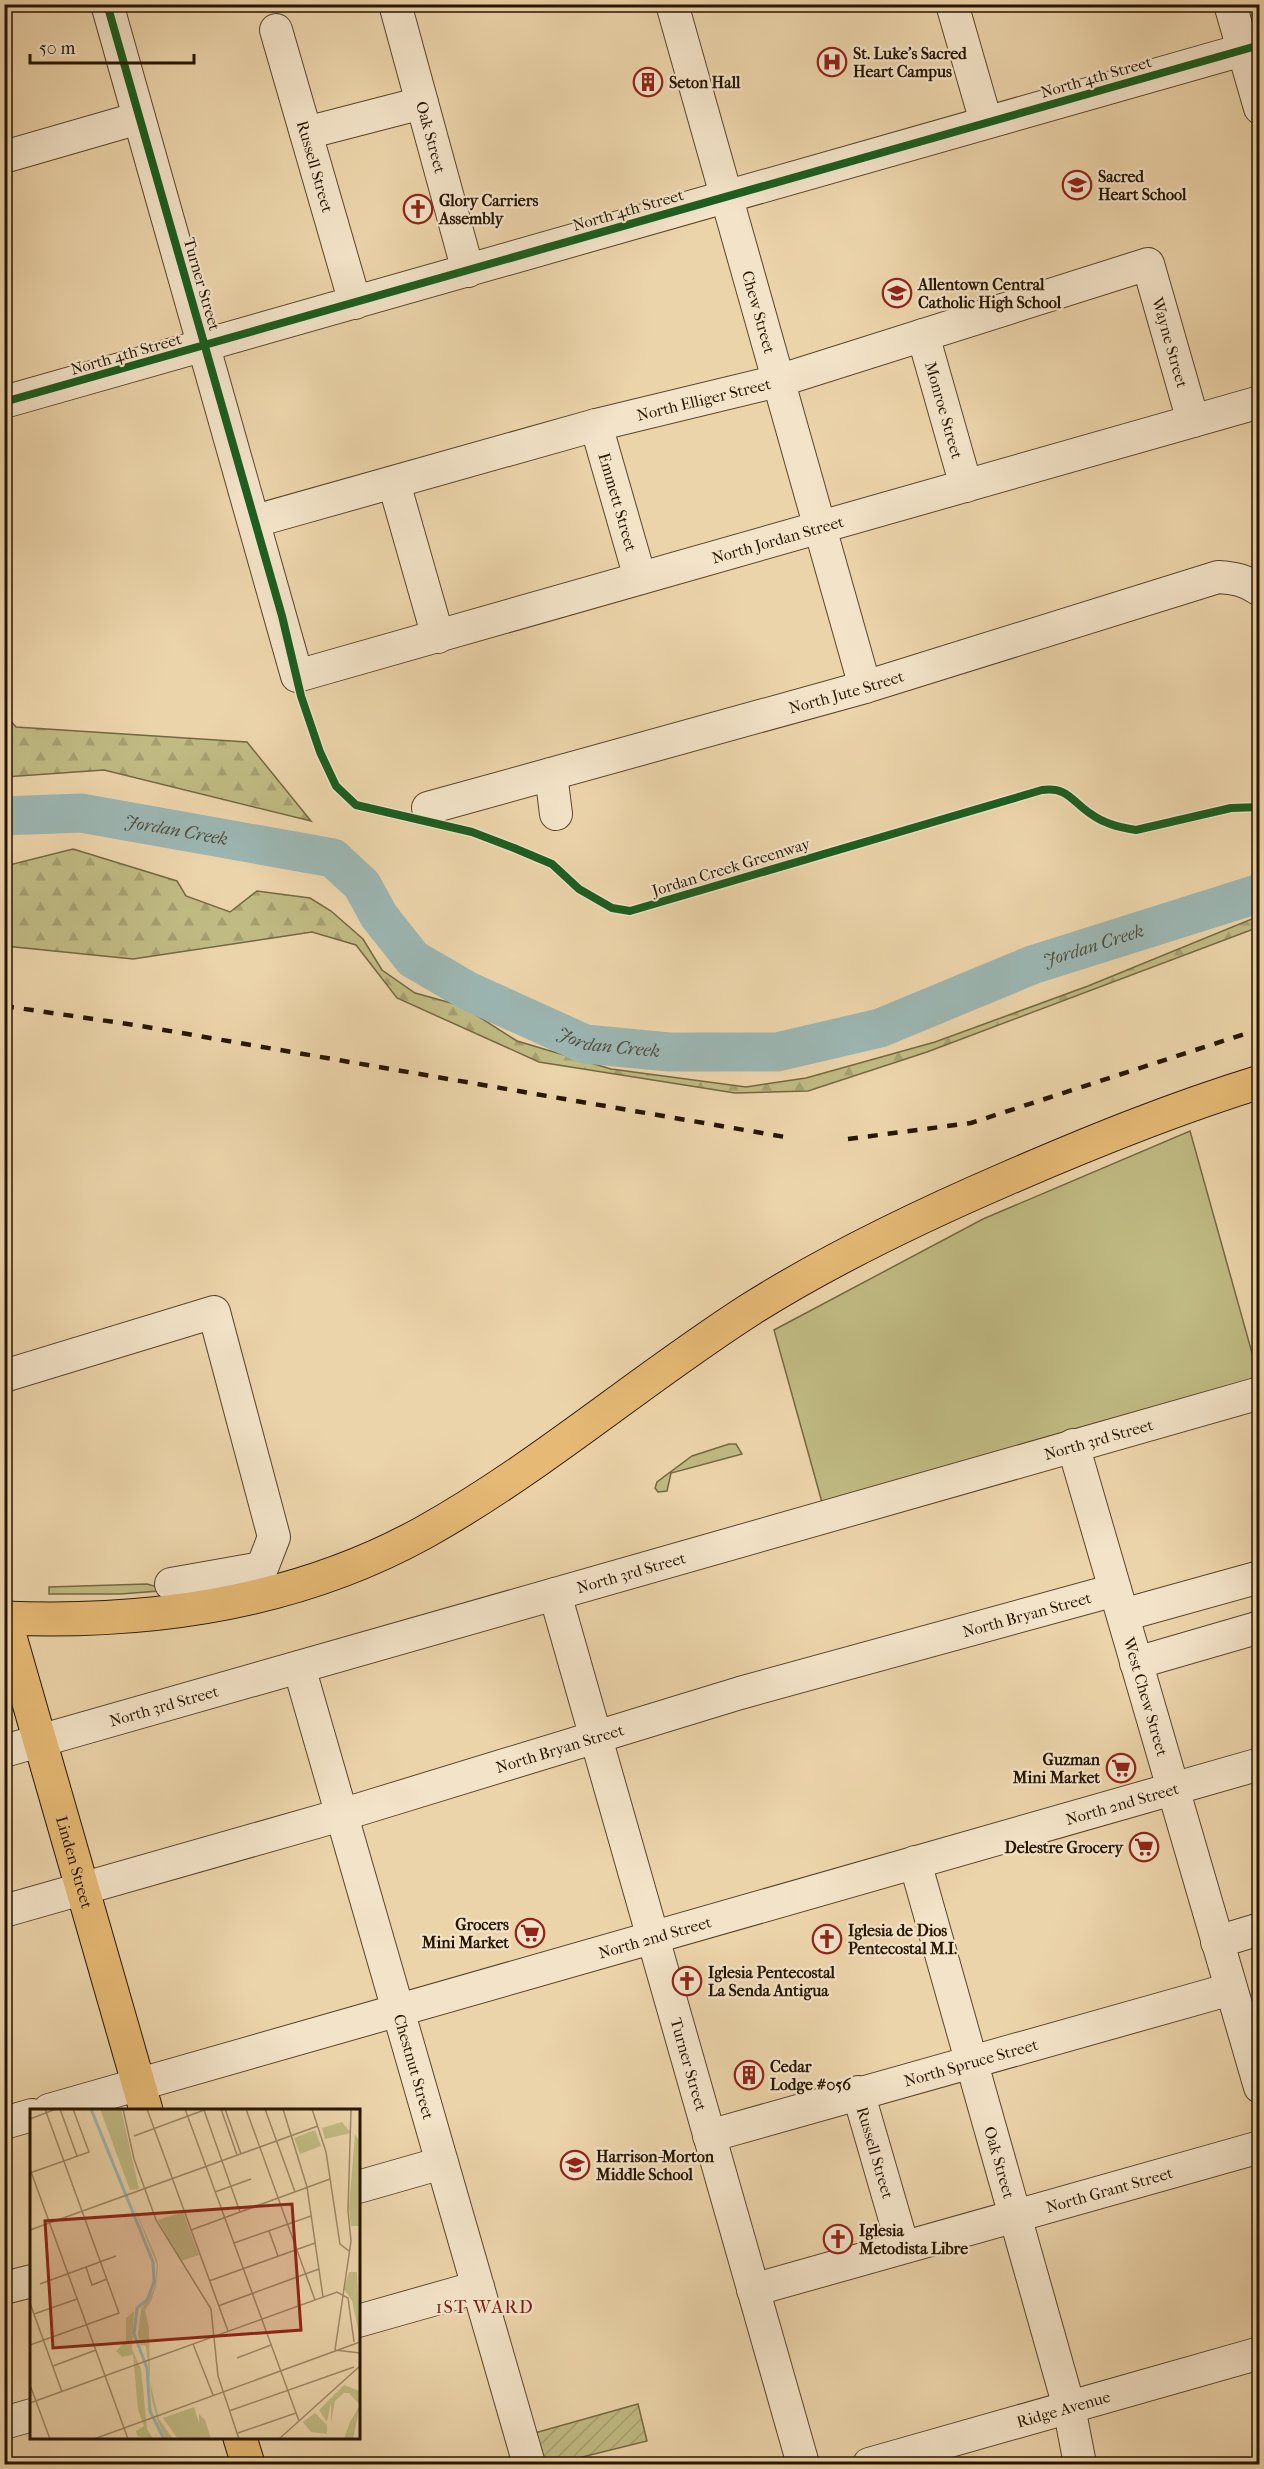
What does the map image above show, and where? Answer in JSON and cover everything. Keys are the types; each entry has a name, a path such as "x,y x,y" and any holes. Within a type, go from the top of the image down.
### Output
{"main road":[{"path":"5,1617 75,1620 179,1613 279,1592 360,1563 421,1533 483,1497 753,1308 909,1221 1111,1133 1193,1102 1260,1082"},
{"name":"Linden Street","path":"5,1617 143,2097"},
{"path":"240,2439 248,2464"}],"street":[{"name":"Turner Street","path":"107,4 297,676"},
{"name":"Oak Street","path":"395,4 468,271"},
{"name":"Chew Street","path":"672,4 865,687"},
{"path":"952,4 986,122"},
{"path":"1230,4 1251,47 1260,108"},
{"name":"Russell Street","path":"276,30 356,303"},
{"name":"North 4th Street","path":"4,402 1251,47"},
{"path":"306,133 422,103"},
{"path":"4,157 139,118"},
{"name":"North Elliger Street","path":"255,521 596,425 778,381 1148,264"},
{"name":"Wayne Street","path":"1148,264 1193,421"},
{"name":"Monroe Street","path":"923,335 966,486"},
{"name":"North Jordan Street","path":"297,676 1260,402"},
{"name":"Emmett Street","path":"596,425 640,578"},
{"path":"394,483 438,637"},
{"name":"North Jute Street","path":"428,808 865,687 1218,578 1234,578 1250,583 1260,590"},
{"path":"551,774 556,814"},
{"path":"4,1376 214,1312 274,1537 262,1568 171,1584"},
{"name":"North 3rd Street","path":"4,1751 1260,1393"},
{"name":"West Chew Street","path":"1073,1445 1260,2087"},
{"name":"North Bryan Street","path":"4,1911 341,1815 740,1693 1119,1603 1257,1587"},
{"name":"Turner Street","path":"555,1594 803,2464"},
{"path":"1136,1663 1260,1628"},
{"name":"Chestnut Street","path":"299,1667 529,2464"},
{"name":"North 2nd Street","path":"56,2109 143,2097 398,2010 1260,1764"},
{"name":"Oak Street","path":"915,1862 1069,2407 1080,2464"},
{"path":"1217,1942 1260,1929"},
{"name":"North Spruce Street","path":"709,2136 858,2092 1231,1989"},
{"name":"Russell Street","path":"858,2092 903,2247"},
{"path":"4,2123 30,2116"},
{"name":"North Grant Street","path":"753,2290 1260,2147"},
{"path":"360,2186 442,2163"},
{"path":"4,2288 30,2282"},
{"path":"360,2320 478,2287"},
{"name":"Ridge Avenue","path":"869,2464 1260,2353"},
{"path":"4,2423 30,2416"}],"green space":[{"path":"5,714 16,727 247,742 311,821 104,770 5,777"},
{"path":"73,849 177,881 186,896 230,912 257,891 310,898 331,911 363,939 382,970 415,993 462,1006 517,1041 611,1069 746,1087 806,1078 935,1042 1088,986 1259,916 1259,927 927,1052 808,1091 735,1093 539,1062 397,998 356,945 312,932 133,959 5,946 5,866"},
{"path":"1190,1131 1259,1378 823,1506 774,1330 983,1219"},
{"path":"729,1444 736,1444 742,1454 671,1473 667,1491 658,1492 655,1488 657,1482 692,1456"},
{"path":"147,1584 158,1587 159,1591 120,1594 49,1594 49,1587"},
{"path":"638,2404 647,2441 554,2464 539,2464 531,2434"}],"waterway":[{"name":"Jordan Creek","path":"4,816 81,813 333,858 362,885 379,916 413,959 468,991 585,1044 669,1052 777,1052 880,1028 1032,965 1260,893"}],"railway":[{"path":"4,1006 135,1025 791,1138"},
{"path":"848,1139 971,1123 1260,1029"}],"cycle path":[{"name":"Jordan Creek Greenway","path":"107,4 282,616 301,696 320,752 336,786 356,805 472,832 514,848 552,864 579,889 612,908 630,911 1042,790 1051,789 1064,793 1101,820 1136,830 1231,808 1260,807"},
{"path":"4,402 1260,45"}],"place":[{"name":"St. Luke’s Sacred Heart Campus","path":"832,62"},
{"name":"Seton Hall","path":"648,82"},
{"name":"Sacred Heart School","path":"1077,185"},
{"name":"Glory Carriers Assembly","path":"418,209"},
{"name":"Allentown Central Catholic High School","path":"897,293"},
{"name":"Guzman Mini Market","path":"1121,1768"},
{"name":"Delestre Grocery","path":"1144,1847"},
{"name":"Grocers Mini Market","path":"530,1933"},
{"name":"Iglesia de Dios Pentecostal M.I.","path":"827,1939"},
{"name":"Iglesia Pentecostal La Senda Antigua","path":"687,1981"},
{"name":"Cedar Lodge #056","path":"749,2075"},
{"name":"Harrison-Morton Middle School","path":"575,2165"},
{"name":"Iglesia Metodista Libre","path":"838,2239"}],"district":[{"name":"1ST WARD","path":"485,2307"}]}
